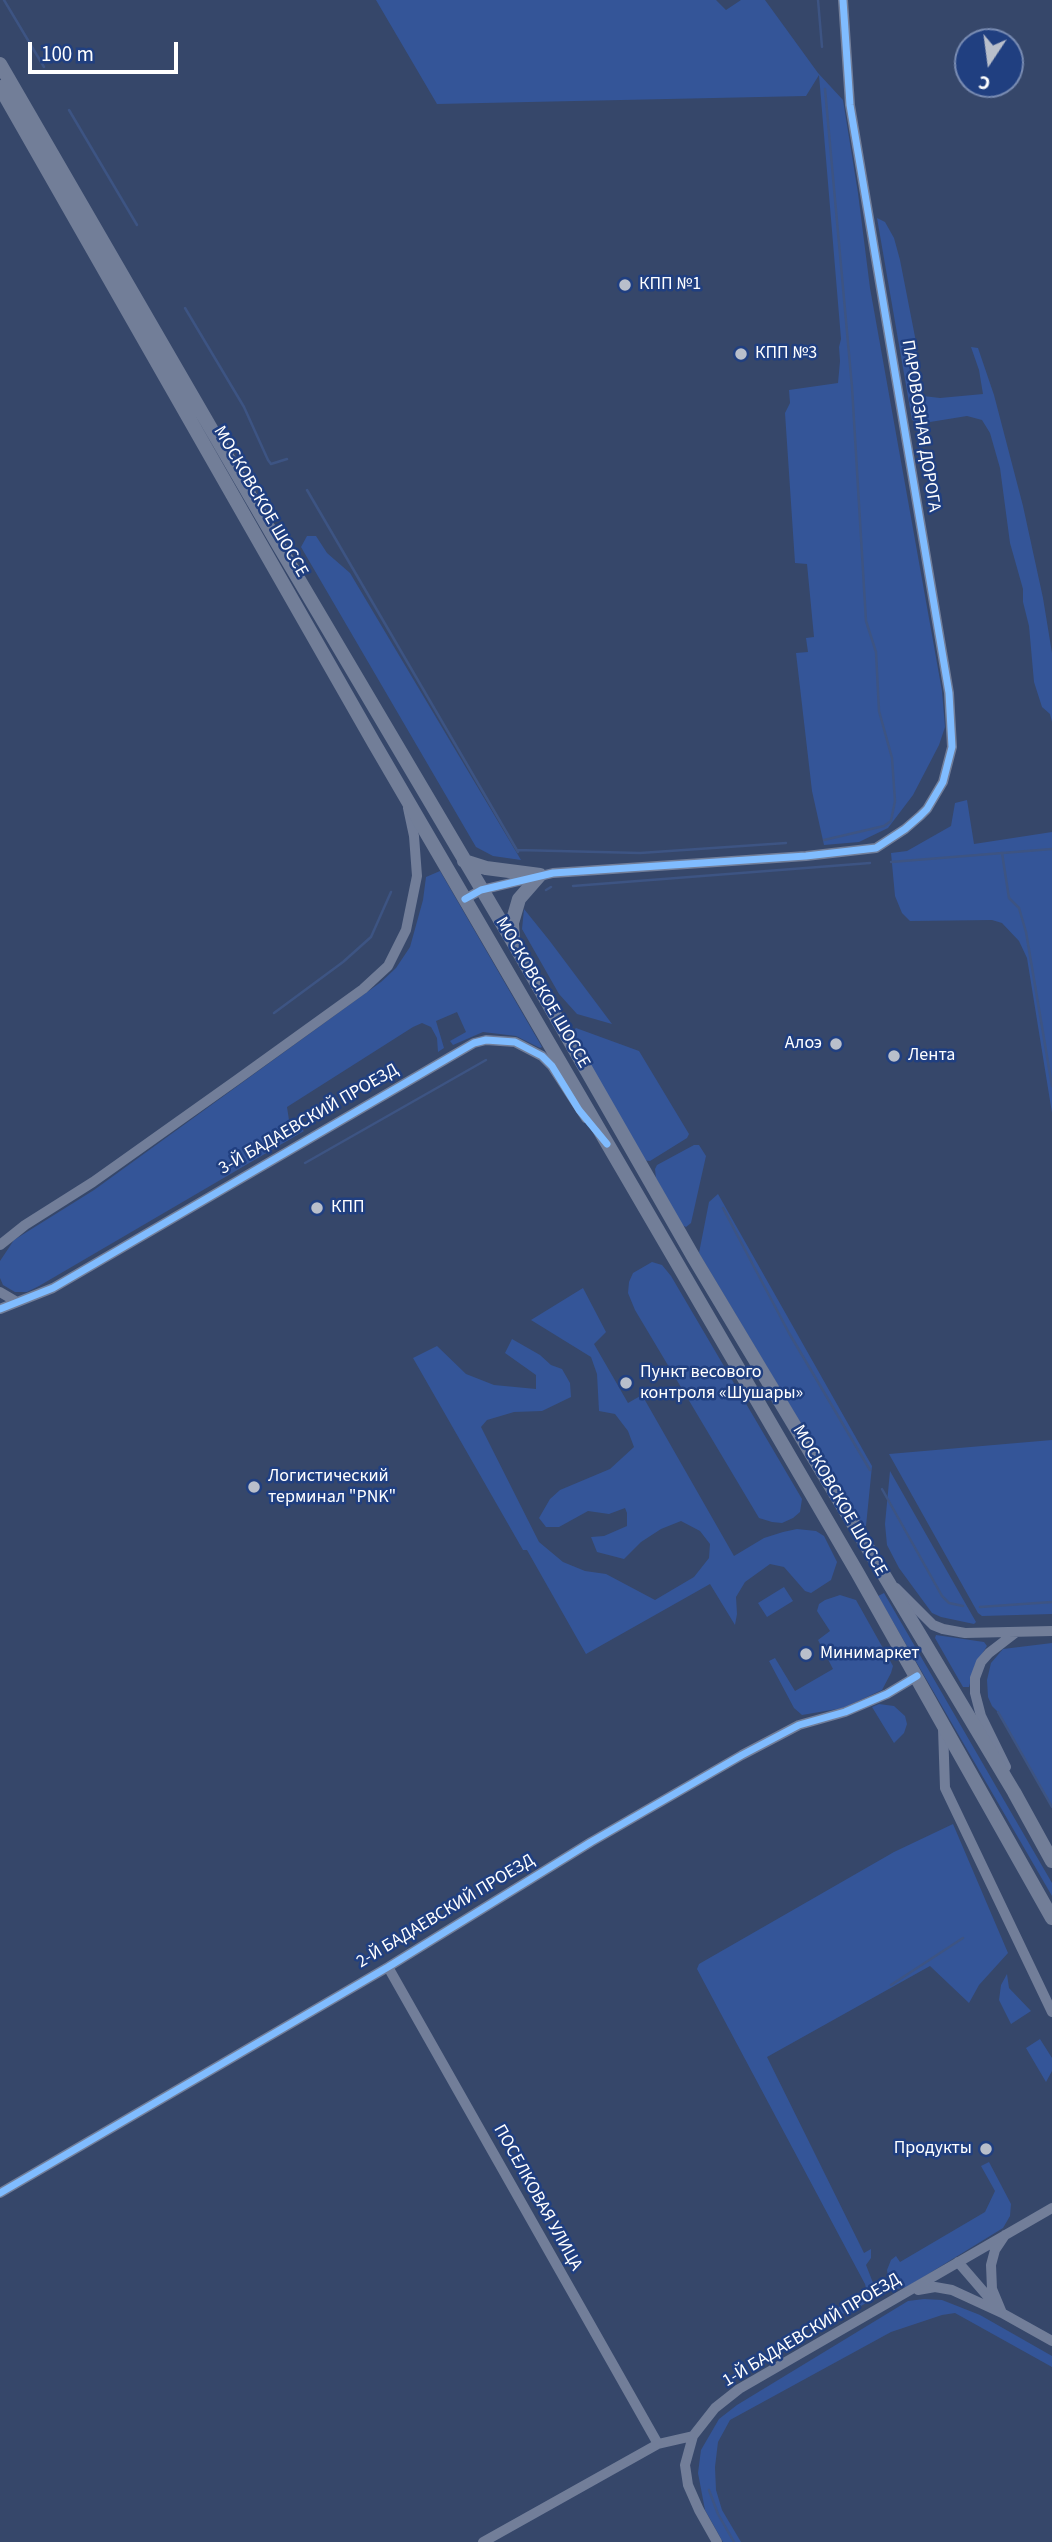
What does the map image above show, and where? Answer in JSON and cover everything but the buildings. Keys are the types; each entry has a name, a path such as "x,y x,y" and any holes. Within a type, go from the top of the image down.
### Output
{"highway":[{"name":"МОСКОВСКОЕ ШОССЕ","path":"0,64 513,942 694,1258 1014,1792 1052,1861"},
{"name":"МОСКОВСКОЕ ШОССЕ","path":"0,87 465,899 917,1676 1052,1918"},
{"path":"464,861 486,868 540,875"},
{"path":"513,942 512,923 519,899 540,875"}],"street":[{"name":"ПАРОВОЗНАЯ ДОРОГА","path":"465,899 481,890 540,875 876,848 894,837 927,808 943,782 952,747 945,663 850,105 843,0"},
{"path":"0,1245 25,1225 116,1166 376,979 388,966 412,912 418,862 405,794"},
{"name":"3-Й БАДАЕВСКИЙ ПРОЕЗД","path":"0,1309 64,1281 474,1044 486,1040 514,1042 542,1056 552,1066 579,1110 607,1144"},
{"path":"0,1292 17,1302"},
{"path":"890,1585 900,1591 933,1625 943,1629 965,1633 1052,1631"},
{"path":"1014,1792 1006,1766 981,1716 975,1693 975,1678 981,1662 989,1653 1015,1633"},
{"name":"2-Й БАДАЕВСКИЙ ПРОЕЗД","path":"0,2193 388,1967 591,1842 742,1755 799,1726 845,1712 887,1694 917,1676"},
{"path":"943,1724 945,1788 1052,2012"},
{"name":"ПОСЕЛКОВАЯ УЛИЦА","path":"388,1967 659,2444"},
{"name":"1-Й БАДАЕВСКИЙ ПРОЕЗД","path":"694,2437 715,2408 739,2389 1052,2208"},
{"path":"1002,2313 992,2289 991,2265 995,2250 1006,2233"},
{"path":"958,2262 1002,2313"},
{"path":"911,2291 934,2287 952,2290 1002,2313 1052,2341"},
{"path":"483,2542 659,2444 694,2437 685,2465 688,2484 717,2542"}],"shaded area":[{"path":"376,0 716,0 726,10 741,0 765,0 818,73 843,100 870,288 942,691 945,727 939,745 913,795 888,828 859,842 824,845 812,791 796,653 808,652 806,638 814,637 807,564 795,563 785,413 790,403 789,390 838,383 841,339 819,75 806,96 437,104"},
{"path":"877,218 885,222 894,238 900,260 916,342 918,382 923,396 940,398 983,394 971,347 978,348 994,395 1023,506 1043,598 1052,653 1052,722 1050,714 1042,707 1034,682 1023,589 1010,543 1000,468 990,433 982,420 967,416 930,422 922,427 912,420"},
{"path":"307,536 316,536 327,553 350,573 521,860 493,856 476,847 301,547"},
{"path":"967,800 974,844 1052,832 1052,1113 1027,958 1019,941 1002,923 992,920 910,921 902,913 895,896 891,853 907,851 951,826 955,803"},
{"path":"440,871 542,1047 516,1036 483,1032 453,1045 450,1041 466,1032 457,1012 436,1021 444,1048 438,1052 437,1038 431,1027 422,1023 287,1107 289,1120 304,1131 39,1286 27,1292 15,1292 3,1285 0,1278 0,1261 14,1240 94,1190 381,982 396,968 410,947 423,900 426,877"},
{"path":"524,909 612,1024 577,1014 559,994 522,929"},
{"path":"576,1028 639,1051 689,1134 687,1138 650,1161 642,1160 572,1032"},
{"path":"694,1145 699,1145 706,1156 691,1223 686,1227 682,1225 656,1178 655,1169 657,1165"},
{"path":"718,1194 872,1466 866,1526 862,1526 699,1253 709,1202"},
{"path":"652,1262 662,1265 671,1276 802,1499 800,1512 793,1518 782,1523 759,1518 635,1310 628,1293 629,1282 633,1273"},
{"path":"583,1288 606,1332 594,1344 628,1403 642,1395 734,1556 764,1538 783,1532 797,1529 816,1531 824,1536 837,1562 831,1580 811,1593 805,1591 784,1567 770,1564 745,1582 736,1597 735,1625 710,1584 586,1654 413,1358 437,1346 466,1374 494,1385 536,1389 536,1375 505,1353 512,1339 540,1355 551,1365 562,1369 570,1383 571,1397 542,1411 514,1412 487,1420 481,1427 539,1542 563,1562 585,1571 606,1574 655,1600 694,1577 709,1558 710,1544 700,1531 681,1521 661,1529 641,1542 624,1559 597,1552 591,1537 604,1536 627,1526 625,1508 609,1514 588,1511 559,1527 546,1527 539,1518 550,1499 560,1490 610,1469 634,1447 628,1431 615,1414 599,1411 597,1374 591,1357 531,1320"},
{"path":"1052,1440 1052,1614 982,1616 889,1454"},
{"path":"890,1471 976,1622 974,1624 932,1613 899,1568 887,1545 885,1524"},
{"path":"784,1587 793,1601 767,1617 758,1603"},
{"path":"884,1593 1052,1883 1052,1896 878,1596"},
{"path":"840,1595 856,1600 893,1666 891,1673 882,1690 843,1708 802,1715 794,1708 769,1661 775,1658 795,1691 833,1669 818,1640 830,1631 817,1611 819,1604"},
{"path":"936,1635 984,1642 987,1646 975,1665 969,1687 963,1687 935,1638"},
{"path":"1052,1643 1052,1807 992,1706 988,1697 987,1680 991,1663 1003,1649"},
{"path":"879,1704 894,1706 905,1716 907,1724 904,1733 894,1743 872,1707"},
{"path":"953,1824 1008,1953 979,1985 969,2003 930,1966 767,2057 864,2253 871,2249 871,2258 866,2265 877,2293 873,2299 847,2314 840,2313 838,2308 866,2288 865,2284 697,1969 699,1964 894,1852"},
{"path":"1007,1974 1009,1988 1031,2011 1011,2024 999,2000 1001,1985"},
{"path":"1040,2039 1052,2058 1052,2071 1046,2082 1026,2048"},
{"path":"989,2162 1011,2204 1010,2216 1003,2228 907,2287 897,2289 889,2284 887,2270 896,2256 900,2262 985,2212 995,2191 981,2166"},
{"path":"942,2300 980,2315 1052,2356 1052,2367 955,2313 891,2332 730,2420 718,2442 716,2490 722,2510 741,2542 723,2542 705,2510 698,2473 701,2450 719,2419 737,2405 908,2301"}],"waterway":[{"path":"4,0 44,67"},
{"path":"818,0 822,47"},
{"path":"824,840 884,826 891,821 895,801 892,758 879,711 876,652 866,621 852,387 825,89"},
{"path":"69,110 137,225"},
{"path":"185,308 244,407 268,460 271,464 287,459"},
{"path":"307,490 518,852"},
{"path":"517,850 640,853 786,843"},
{"path":"891,862 1052,849"},
{"path":"1002,853 1009,898 1019,908 1026,932 1052,1086"},
{"path":"573,886 870,863"},
{"path":"546,890 551,887"},
{"path":"274,1013 343,962 371,937 391,892"},
{"path":"305,1163 486,1060"},
{"path":"723,1208 789,1333 870,1470"},
{"path":"882,1489 942,1596 949,1603 963,1606"},
{"path":"980,1607 1052,1602"},
{"path":"998,1712 1052,1807"},
{"path":"891,1985 963,1938"},
{"path":"709,2490 718,2514 734,2542"}],"cycle path":[{"path":"465,899 481,890 553,873 806,856 876,848 920,816 943,782 952,747 949,693 850,105 843,0"},
{"path":"0,1309 53,1288 474,1043 486,1040 515,1042 542,1056 552,1066 579,1110 607,1144"},
{"path":"0,2193 388,1967 591,1842 742,1755 799,1725 845,1712 887,1694 917,1676"}],"place":[{"name":"КПП №1","path":"625,285"},
{"name":"КПП №3","path":"741,354"},
{"name":"Алоэ","path":"836,1044"},
{"name":"Лента","path":"894,1056"},
{"name":"КПП","path":"317,1208"},
{"name":"Пункт весового контроля «Шушары»","path":"626,1383"},
{"name":"Логистический терминал \"PNK\"","path":"254,1487"},
{"name":"Минимаркет","path":"806,1654"},
{"name":"Продукты","path":"986,2149"}]}
